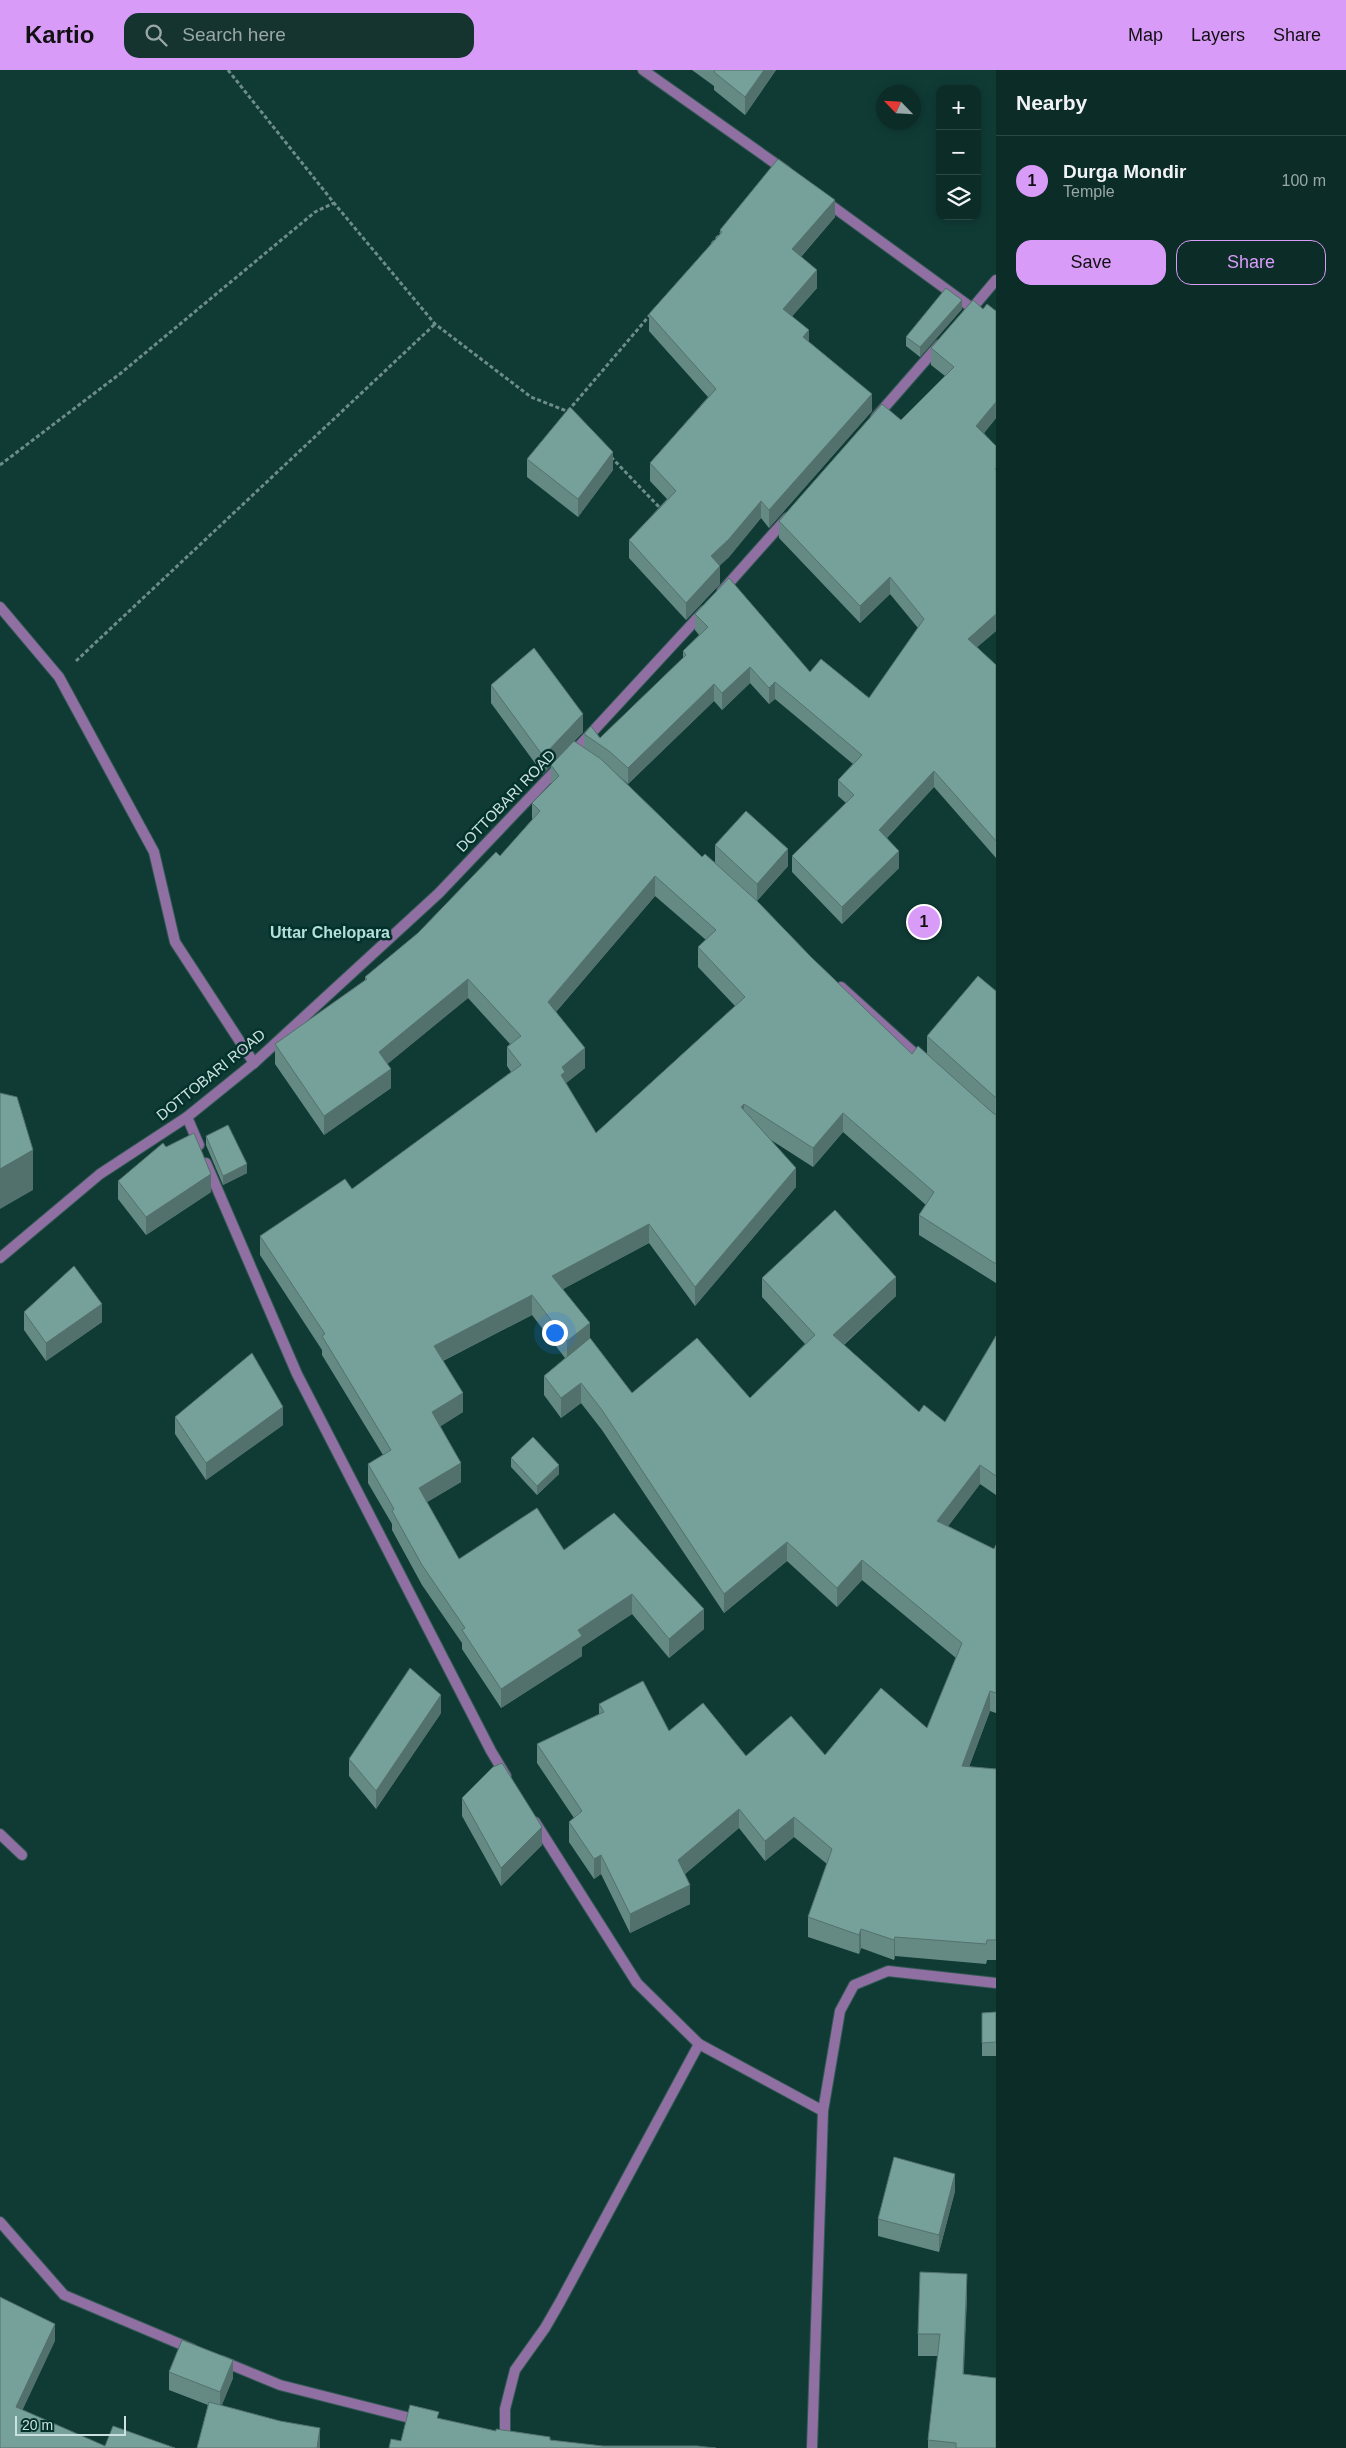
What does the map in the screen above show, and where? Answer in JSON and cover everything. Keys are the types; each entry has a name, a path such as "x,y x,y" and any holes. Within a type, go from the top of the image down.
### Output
{"street":[{"path":"643,70 794,178"},
{"path":"819,196 972,308"},
{"path":"959,323 996,280"},
{"path":"868,426 946,338"},
{"name":"DOTTOBARI ROAD","path":"0,1258 100,1174 187,1117 254,1063 439,893 577,755 796,508"},
{"path":"0,607 59,677 154,852 175,942 254,1063"},
{"path":"834,980 930,1067"},
{"path":"187,1117 297,1374 491,1751 512,1784"},
{"path":"527,1809 637,1983 699,2044 823,2111"},
{"path":"0,1834 22,1855"},
{"path":"812,2448 823,2111 840,2011 854,1985 888,1971 996,1983"},
{"path":"506,2441 505,2409 515,2370 545,2328 560,2302 699,2044"},
{"path":"0,2222 10,2230 64,2295 280,2385 430,2423"}],"path":[{"path":"228,70 434,324 532,397 568,411 575,418"},
{"path":"0,465 135,362 315,212 334,203"},
{"path":"708,248 727,226"},
{"path":"568,411 651,315"},
{"path":"59,677 434,324"},
{"path":"608,454 663,511"}],"building":[{"path":"715,70 764,70 745,97 714,72"},
{"path":"778,159 835,200 792,249 817,270 783,309 809,330 803,337 872,394 769,510 761,501 729,539 711,556 720,566 686,603 629,540 676,491 650,463 716,389 649,314 722,232 720,230"},
{"path":"946,288 962,300 920,347 906,337"},
{"path":"973,300 983,309 987,304 996,311 996,402 976,426 996,446 996,614 968,639 996,665 996,841 934,771 879,830 899,851 842,907 792,856 854,795 838,780 862,755 775,682 769,688 750,667 722,693 714,684 628,768 609,751 584,734 591,726 600,738 686,655 683,651 708,627 695,614 729,578 810,672 821,659 869,698 924,619 890,577 860,606 779,521 882,404 901,420 954,367 931,348"},
{"path":"570,407 613,452 578,499 527,459"},
{"path":"534,648 583,714 543,756 491,685"},
{"path":"574,741 601,759 702,857 705,854 757,901 811,957 912,1054 918,1046 996,1114 996,1264 919,1215 934,1192 843,1113 813,1148 744,1104 741,1107 796,1168 695,1287 649,1224 552,1276 590,1323 567,1341 532,1295 434,1346 463,1393 432,1412 461,1463 419,1488 459,1559 537,1508 564,1550 614,1513 704,1609 669,1639 632,1594 578,1630 582,1636 501,1689 462,1630 465,1628 422,1565 392,1511 394,1509 368,1464 391,1450 322,1336 325,1334 260,1236 345,1179 352,1189 521,1065 507,1047 521,1036 468,979 379,1052 391,1069 324,1116 275,1044 367,979 365,977 418,933 496,852 500,856 540,811 532,803 559,776 551,765","holes":["655,876 716,930 698,947 745,997 596,1133 561,1075 565,1072 562,1067 585,1048 548,1002"]},
{"path":"746,811 788,849 757,884 715,845"},
{"path":"978,976 996,991 996,1098 927,1036"},
{"path":"0,1093 17,1097 33,1150 0,1169"},
{"path":"228,1125 247,1164 223,1176 206,1136"},
{"path":"194,1133 211,1174 146,1217 118,1181 163,1143 166,1147"},
{"path":"835,1210 896,1277 833,1335 919,1412 924,1405 945,1422 996,1336 996,1476 980,1465 937,1521 994,1549 996,1545 996,1693 990,1691 962,1766 996,1769 996,1940 987,1940 986,1944 895,1937 894,1940 861,1929 859,1935 808,1917 832,1849 794,1817 765,1841 739,1809 678,1860 690,1885 630,1914 601,1855 594,1859 569,1822 582,1811 537,1744 604,1712 599,1704 643,1681 669,1731 703,1703 746,1756 791,1716 825,1755 881,1688 927,1728 962,1643 862,1560 837,1588 787,1542 724,1594 602,1410 581,1383 561,1398 544,1376 590,1338 632,1393 697,1338 750,1398 815,1335 762,1278"},
{"path":"74,1266 102,1304 46,1343 24,1312"},
{"path":"252,1353 283,1407 206,1463 175,1417"},
{"path":"533,1437 559,1465 537,1486 511,1458"},
{"path":"410,1668 441,1695 376,1791 349,1759"},
{"path":"502,1763 542,1827 501,1868 462,1798 493,1767"},
{"path":"996,2012 996,2042 982,2043 982,2013"},
{"path":"894,2157 955,2174 939,2235 878,2219"},
{"path":"920,2272 967,2274 963,2374 996,2378 996,2448 956,2448 956,2443 928,2440 940,2334 918,2334"},
{"path":"0,2297 55,2324 16,2407 105,2446 113,2426 175,2448 0,2448"},
{"path":"182,2340 233,2360 220,2392 169,2372"},
{"path":"209,2402 280,2421 320,2428 317,2448 197,2448"},
{"path":"410,2405 439,2412 437,2418 496,2431 496,2429 550,2437 550,2440 603,2446 697,2446 716,2448 389,2448 391,2439 401,2441"}],"place":[{"name":"Durga Mondir","path":"924,922"}],"district":[{"name":"Uttar Chelopara","path":"330,932"}]}
